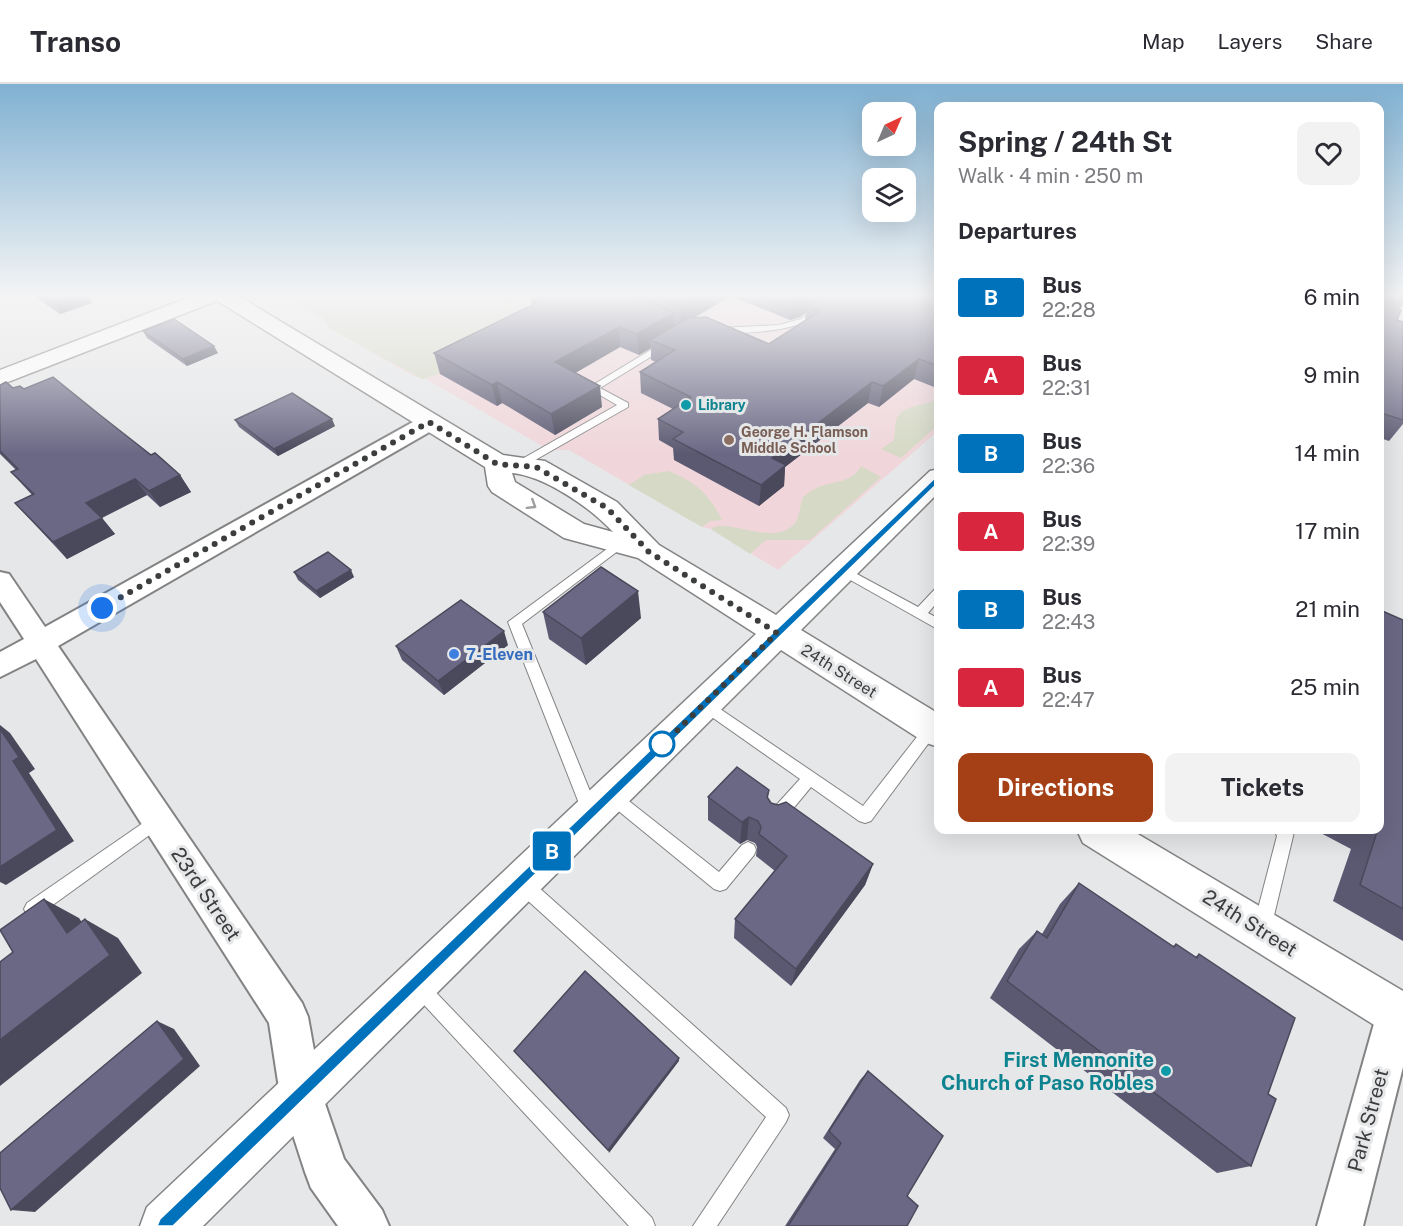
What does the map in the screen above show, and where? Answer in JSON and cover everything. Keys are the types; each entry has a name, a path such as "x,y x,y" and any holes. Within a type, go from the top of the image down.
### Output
{"main road":[{"path":"0,378 80,347"},
{"name":"24th Street","path":"306,347 429,422 508,464 536,467 607,508 649,552 934,729"},
{"name":"24th Street","path":"508,464 502,486 574,531 649,552"},
{"path":"166,1226 934,482"},
{"name":"24th Street","path":"1104,834 1400,1015"}],"street":[{"path":"0,666 429,422"},
{"name":"23rd Street","path":"0,581 156,821 288,1017 301,1095 327,1172 366,1226"},
{"name":"Park Street","path":"1340,1226 1400,1015"}],"lane":[{"path":"508,464 624,405 593,388 661,347"},
{"path":"619,544 514,622 600,804 720,883 748,850"},
{"path":"843,570 934,622"},
{"path":"919,614 934,598"},
{"path":"704,704 866,816 934,732"},
{"path":"774,819 810,778"},
{"path":"18,920 156,821"},
{"path":"1262,930 1286,834"},
{"path":"520,882 779,1115 704,1226"},
{"path":"415,983 644,1226"}],"shaded area":[{"name":"George H. Flamson Middle School","path":"363,347 934,347 934,434 778,570 711,529 702,527 569,450 549,450 426,379 413,376"}],"green space":[{"path":"364,347 497,347 440,374 422,379"},
{"path":"934,401 934,428 901,458 881,449 893,441 896,421 899,415 908,408"},
{"path":"861,466 881,477 810,540 766,540 750,554 711,529 718,526 763,533 786,530 797,520 804,496 819,487 849,478"},
{"path":"668,471 694,484 712,503 722,520 710,521 702,527 629,485 644,475"}],"building":[{"path":"166,347 211,347 183,359"},
{"path":"446,347 582,347 555,362 600,386 551,414 497,382 492,385 434,353"},
{"path":"668,347 934,347 934,364 919,359 883,386 872,382 772,458 786,465 761,485 673,439 683,432 658,419 691,397 640,372 675,350"},
{"path":"1384,347 1403,347 1403,420 1384,414"},
{"path":"53,377 151,455 155,453 180,475 149,491 135,479 86,503 102,518 53,542 15,503 34,494 11,472 18,469 0,451 0,385 6,382 13,388 20,386 24,389"},
{"path":"292,393 332,419 274,449 235,420"},
{"path":"328,552 351,570 316,591 294,572"},
{"path":"601,567 638,591 581,638 543,612"},
{"name":"7-Eleven","path":"461,600 504,631 438,681 396,646"},
{"path":"1384,612 1403,620 1403,909 1360,885 1376,834 1384,834"},
{"path":"0,729 19,757 13,761 57,830 0,867"},
{"path":"737,767 769,790 767,797 771,803 778,805 786,802 873,864 796,969 735,919 787,856 759,834 761,827 758,821 749,817 742,822 708,797"},
{"name":"First Mennonite Church of Paso Robles","path":"1079,883 1174,947 1176,944 1197,958 1199,954 1295,1018 1268,1094 1276,1099 1251,1166 1007,981 1037,931 1047,938"},
{"path":"44,899 67,933 85,919 110,955 0,1040 0,962 13,952 0,930"},
{"path":"585,971 679,1058 608,1150 514,1051"},
{"path":"157,1021 184,1059 11,1210 0,1188 0,1153"},
{"path":"868,1071 943,1136 907,1196 918,1206 907,1226 788,1226 841,1143 829,1131"}],"bus line":[{"name":"B","path":"166,1226 934,482"}],"place":[{"name":"Library","path":"686,405"},
{"name":"George H. Flamson Middle School","path":"729,440"},
{"name":"7-Eleven","path":"454,654"},
{"name":"First Mennonite Church of Paso Robles","path":"1166,1071"}],"route":[{"path":"102,608 429,422 497,464 536,467 607,508 649,552 777,633 657,750 662,744"}]}
